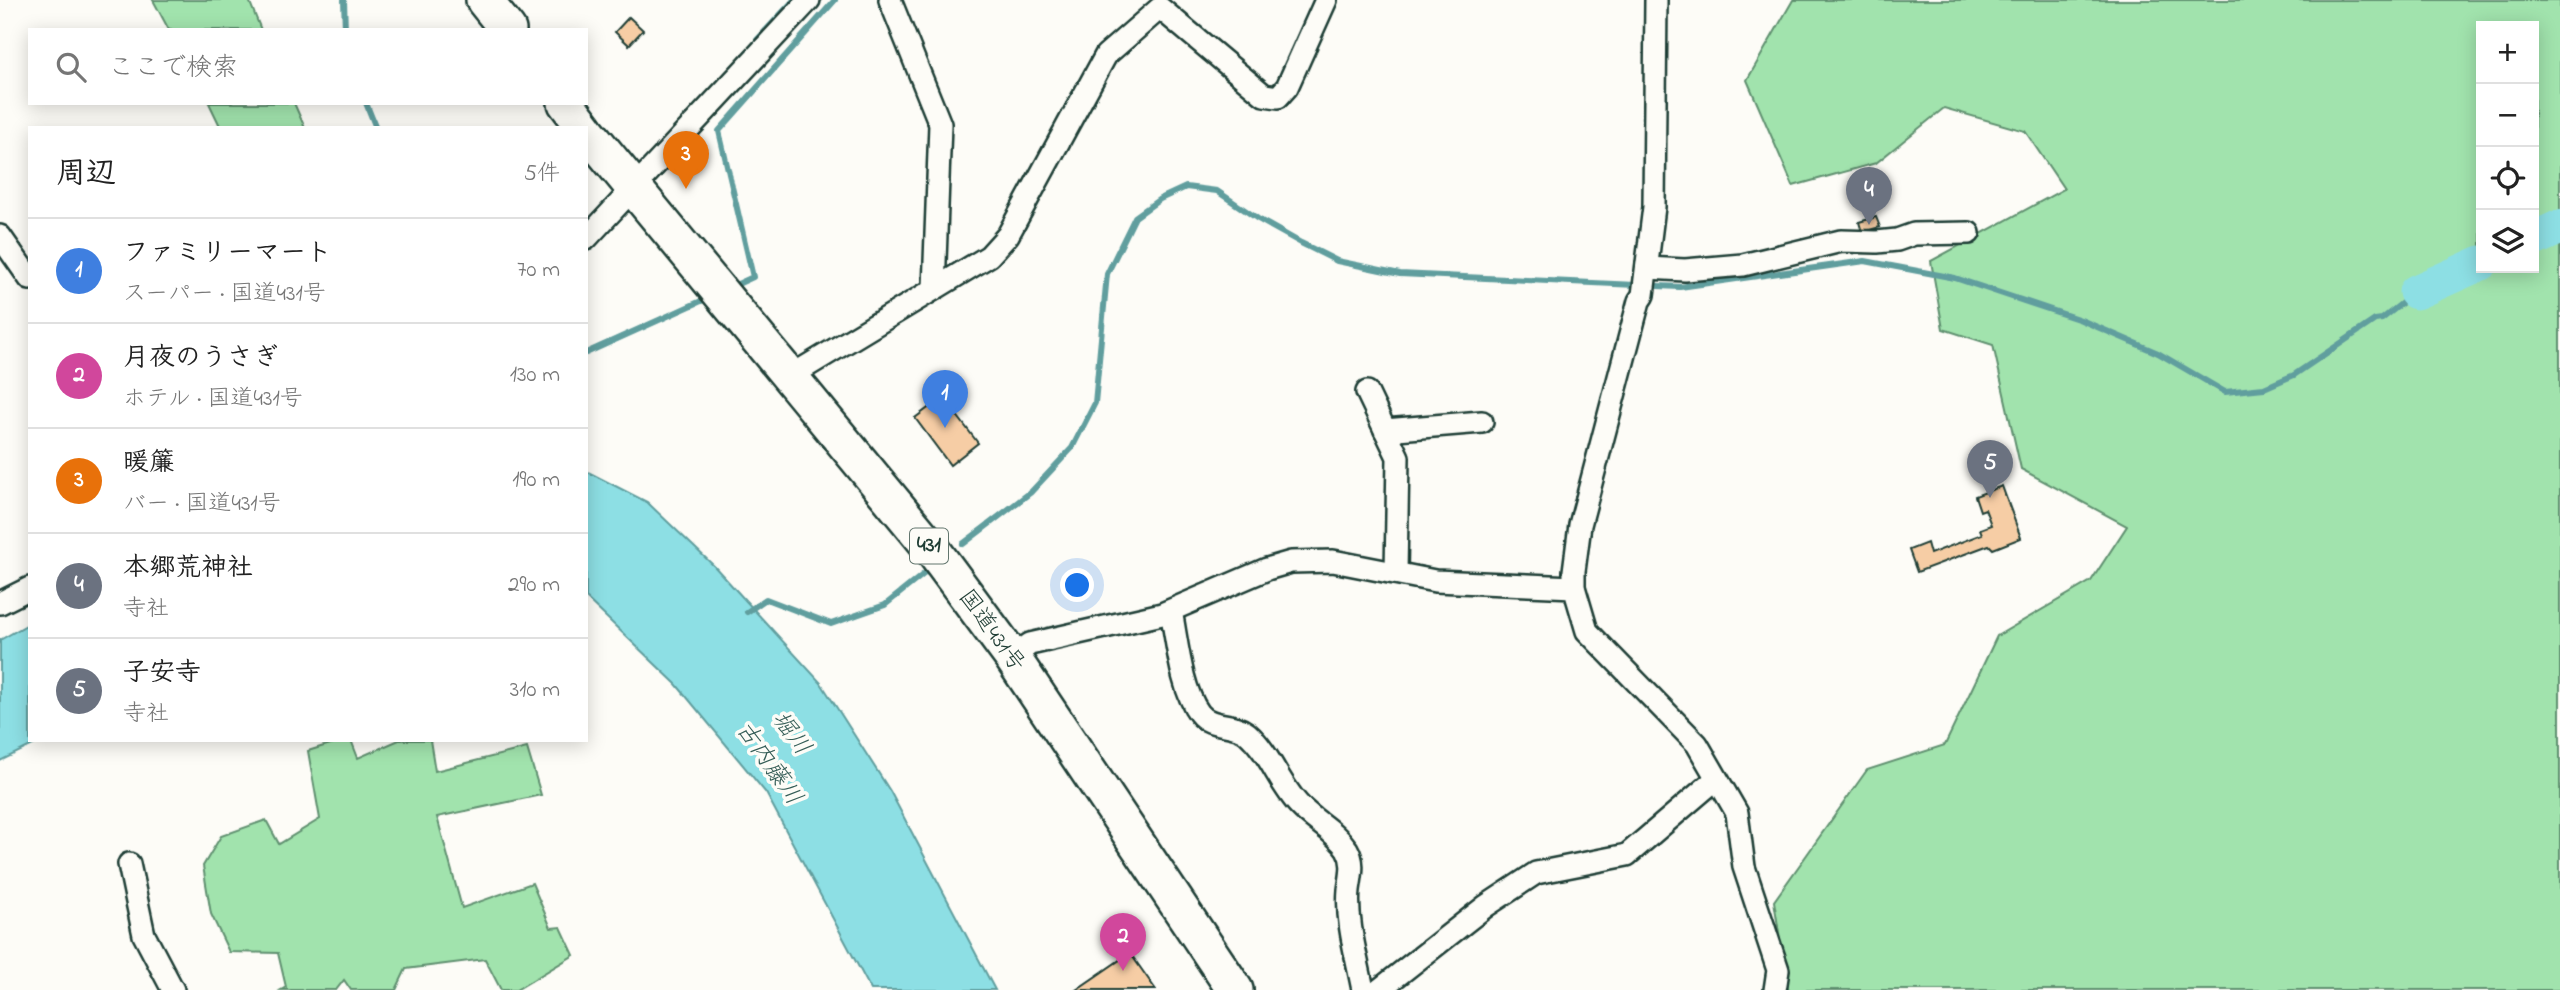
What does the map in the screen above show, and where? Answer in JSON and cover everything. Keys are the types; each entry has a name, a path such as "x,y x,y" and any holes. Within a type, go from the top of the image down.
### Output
{"highway":[{"path":"484,0 506,28"},
{"name":"国道431号","path":"568,105 584,126"},
{"name":"国道431号","path":"588,132 932,549 1012,657 1235,990"}],"street":[{"path":"588,237 809,0"},
{"path":"890,0 940,124 934,289"},
{"path":"789,377 989,256 1008,235 1106,55 1153,12 1160,8 1264,95 1278,97 1287,87 1326,0"},
{"path":"1656,0 1654,207 1643,295 1639,301 1580,525 1574,587 1587,631 1697,744 1737,813 1744,867 1778,970 1775,990"},
{"path":"1646,270 1744,265 1841,242 1897,240 1914,233 1969,233"},
{"path":"0,236 28,276"},
{"path":"1367,392 1398,457 1396,573"},
{"path":"1385,430 1482,422"},
{"path":"1012,657 1030,644 1171,611 1267,569 1291,562 1333,561 1435,581 1574,587"},
{"path":"0,603 28,589"},
{"path":"1171,611 1188,692 1199,713 1208,721 1243,731 1259,745 1301,807 1324,824 1346,849 1353,867 1349,906 1363,990"},
{"path":"1379,990 1486,906 1536,873 1627,855 1716,779"},
{"path":"129,864 144,935 173,990"}],"green space":[{"path":"153,0 249,0 260,28 168,28"},
{"path":"1793,0 2560,0 2560,990 1788,990 1774,901 1867,770 1945,745 1997,636 2091,581 2127,526 2021,469 1993,345 1943,329 1931,261 2064,189 2025,131 1944,108 1876,163 1793,186 1747,80"},
{"path":"210,105 295,105 304,126 220,126"},
{"path":"337,742 352,742 358,758 394,742 430,742 435,771 527,748 541,795 437,817 462,908 532,883 551,928 561,927 574,955 516,990 501,990 485,959 406,969 396,990 351,990 344,980 336,990 281,990 286,987 278,953 229,952 211,914 203,866 221,836 266,820 279,844 320,819 308,751"}],"water":[{"path":"588,472 647,502 714,566 821,683 890,791 995,990 871,990 766,793 676,684 588,600"},
{"path":"28,624 28,742 39,742 0,761 0,640"}],"building":[{"path":"629,17 643,30 629,45 615,32"},
{"path":"1876,217 1880,227 1862,232 1859,222"},
{"path":"943,397 978,443 950,465 915,418"},
{"path":"2002,486 2021,538 1993,549 1989,545 1917,572 1909,550 1927,543 1930,554 1982,534 1980,529 1991,525 1985,509 1980,511 1975,496"},
{"path":"1130,953 1156,990 1076,990"}],"waterway":[{"path":"344,0 345,28"},
{"path":"757,40 794,0"},
{"path":"729,288 753,277 719,131 835,0"},
{"path":"367,105 375,126"},
{"path":"963,544 1031,492 1072,448 1095,403 1107,274 1135,217 1160,199 1186,187 1217,191 1258,219 1337,261 1400,274 1680,287 1865,261 1955,278 2081,320 2158,353 2225,392 2264,388 2294,375 2375,320 2382,319 2416,292"},
{"path":"2539,237 2560,227"},
{"path":"2416,292 2476,265"},
{"path":"588,352 710,297"},
{"path":"747,612 766,599 831,624 885,605 925,573"}],"place":[{"name":"暖簾","path":"686,189"},
{"name":"本郷荒神社","path":"1869,225"},
{"name":"ファミリーマート","path":"945,428"},
{"name":"子安寺","path":"1990,498"},
{"name":"月夜のうさぎ","path":"1123,971"}],"water label":[{"name":"堀川","path":"790,734"},
{"name":"古内藤川","path":"768,764"}]}
